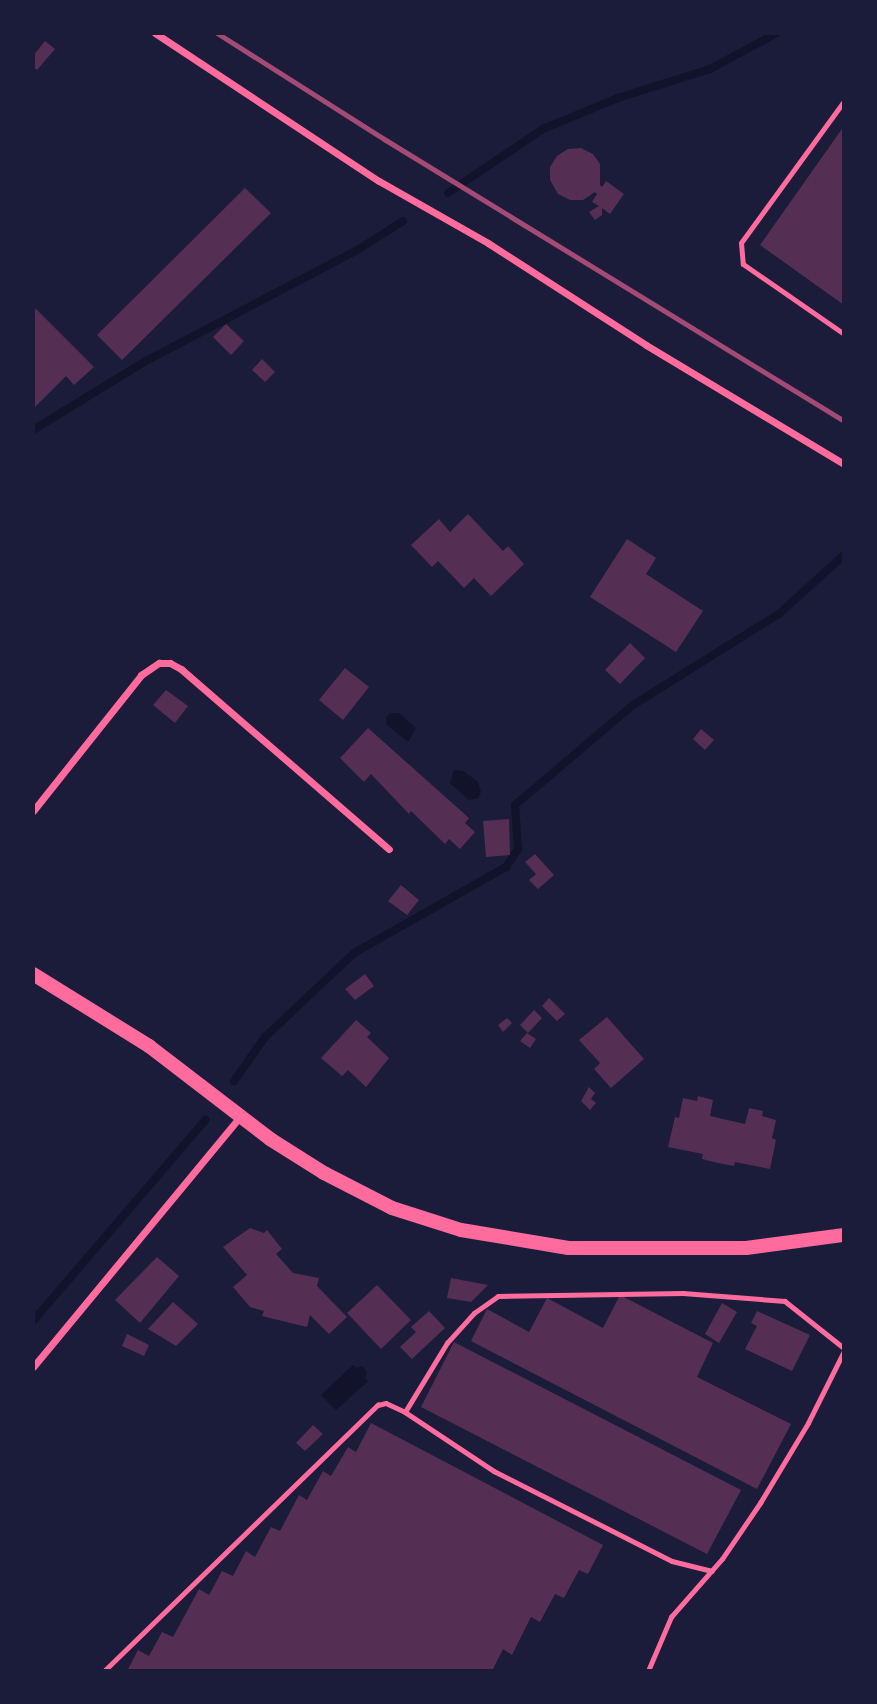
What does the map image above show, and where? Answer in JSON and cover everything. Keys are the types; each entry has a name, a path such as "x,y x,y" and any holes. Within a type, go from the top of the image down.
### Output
{"main road":[{"path":"33,974 149,1046 240,1116 324,1173 392,1208 461,1230 518,1242 568,1248 746,1248 844,1235"}],"street":[{"path":"155,33 379,181 488,243 646,345 844,464"},
{"path":"33,811 141,675 159,663 170,663 181,669 389,849"},
{"path":"33,1367 240,1116"}],"lane":[{"path":"844,101 741,243 743,264 844,334"}],"path":[{"path":"405,1412 447,1343 474,1313 498,1296 683,1293 785,1301 844,1349 808,1423 760,1503 712,1571 671,1617 648,1671"},
{"path":"104,1671 378,1405 386,1403 405,1412 494,1471 672,1561 712,1571"}],"shaded area":[{"path":"390,713 399,713 416,728 408,742 387,725 386,718"},
{"path":"454,770 463,771 478,782 481,792 478,798 469,800 450,783"},
{"path":"353,1365 357,1368 362,1366 367,1372 365,1377 368,1381 336,1410 321,1395"}],"building":[{"path":"45,41 55,49 37,70 33,67 33,56"},
{"path":"844,126 844,305 760,245"},
{"path":"581,148 593,154 600,164 600,185 602,187 606,181 624,194 610,214 602,208 602,215 595,220 589,212 599,206 592,202 597,194 595,192 583,200 570,200 558,194 550,180 550,167 557,156 568,149"},
{"path":"245,188 271,213 122,360 97,335"},
{"path":"33,306 94,367 74,385 66,376 33,409"},
{"path":"226,324 244,341 231,355 213,337"},
{"path":"262,359 275,372 265,382 252,370"},
{"path":"468,514 503,551 508,546 524,564 491,596 474,578 464,588 438,561 432,567 411,545 439,519 450,532"},
{"path":"627,539 656,558 646,574 703,611 676,652 590,597"},
{"path":"630,643 645,658 620,684 605,670"},
{"path":"345,668 369,687 343,720 319,700"},
{"path":"166,690 188,706 175,723 153,705"},
{"path":"368,728 469,818 465,823 475,832 460,849 449,839 445,844 411,811 409,814 371,774 364,782 340,758"},
{"path":"701,729 714,740 705,750 693,739"},
{"path":"509,819 510,855 486,857 483,821"},
{"path":"535,854 554,875 538,889 529,880 536,874 525,862"},
{"path":"401,885 419,900 407,915 388,901"},
{"path":"365,974 374,986 355,1000 345,989"},
{"path":"549,998 565,1014 557,1021 542,1006"},
{"path":"534,1010 542,1018 528,1033 520,1025"},
{"path":"607,1017 644,1059 611,1088 594,1069 600,1063 579,1040"},
{"path":"507,1018 512,1023 503,1032 498,1025"},
{"path":"356,1020 371,1033 367,1037 389,1058 366,1087 348,1070 342,1076 321,1058"},
{"path":"527,1033 536,1039 530,1048 520,1041"},
{"path":"589,1087 595,1093 591,1099 596,1103 590,1110 581,1101"},
{"path":"698,1096 713,1100 710,1116 745,1124 749,1108 763,1111 762,1116 776,1120 772,1138 776,1140 770,1169 735,1162 734,1166 718,1163 702,1159 703,1154 668,1147 683,1098 697,1101"},
{"path":"250,1228 264,1233 267,1230 282,1249 276,1254 293,1273 319,1278 317,1286 347,1317 329,1334 310,1315 307,1327 262,1316 264,1311 250,1307 233,1287 247,1275 223,1247"},
{"path":"157,1257 179,1276 140,1323 115,1300"},
{"path":"451,1278 488,1285 471,1302 447,1298"},
{"path":"377,1285 411,1320 381,1349 347,1313"},
{"path":"620,1295 713,1343 697,1377 791,1424 757,1489 471,1341 487,1309 529,1332 547,1298 603,1328"},
{"path":"173,1302 198,1324 176,1346 148,1329"},
{"path":"722,1303 737,1312 719,1343 705,1334"},
{"path":"429,1311 445,1328 412,1359 400,1347 416,1332 411,1327"},
{"path":"757,1311 810,1335 792,1371 745,1349 757,1326 751,1323"},
{"path":"127,1334 149,1345 144,1356 122,1346"},
{"path":"454,1342 741,1490 707,1554 421,1407"},
{"path":"371,1423 603,1545 588,1574 579,1570 564,1598 555,1594 540,1622 531,1617 512,1655 503,1649 492,1671 127,1671 138,1650 149,1656 162,1632 173,1637 199,1589 209,1595 222,1571 233,1576 246,1551 255,1557 271,1527 280,1531 299,1495 307,1500 323,1471 331,1476 348,1447 356,1452"},
{"path":"313,1425 323,1434 305,1451 296,1443"}],"waterway":[{"path":"448,193 543,129 618,98 710,69 777,33"},
{"path":"33,430 144,362 359,249 403,221"},
{"path":"234,1081 265,1037 354,953 506,867 518,849 515,805 633,705 780,613 844,555"},
{"path":"33,1321 205,1120"}],"railway":[{"path":"217,33 384,139 844,421"}]}
